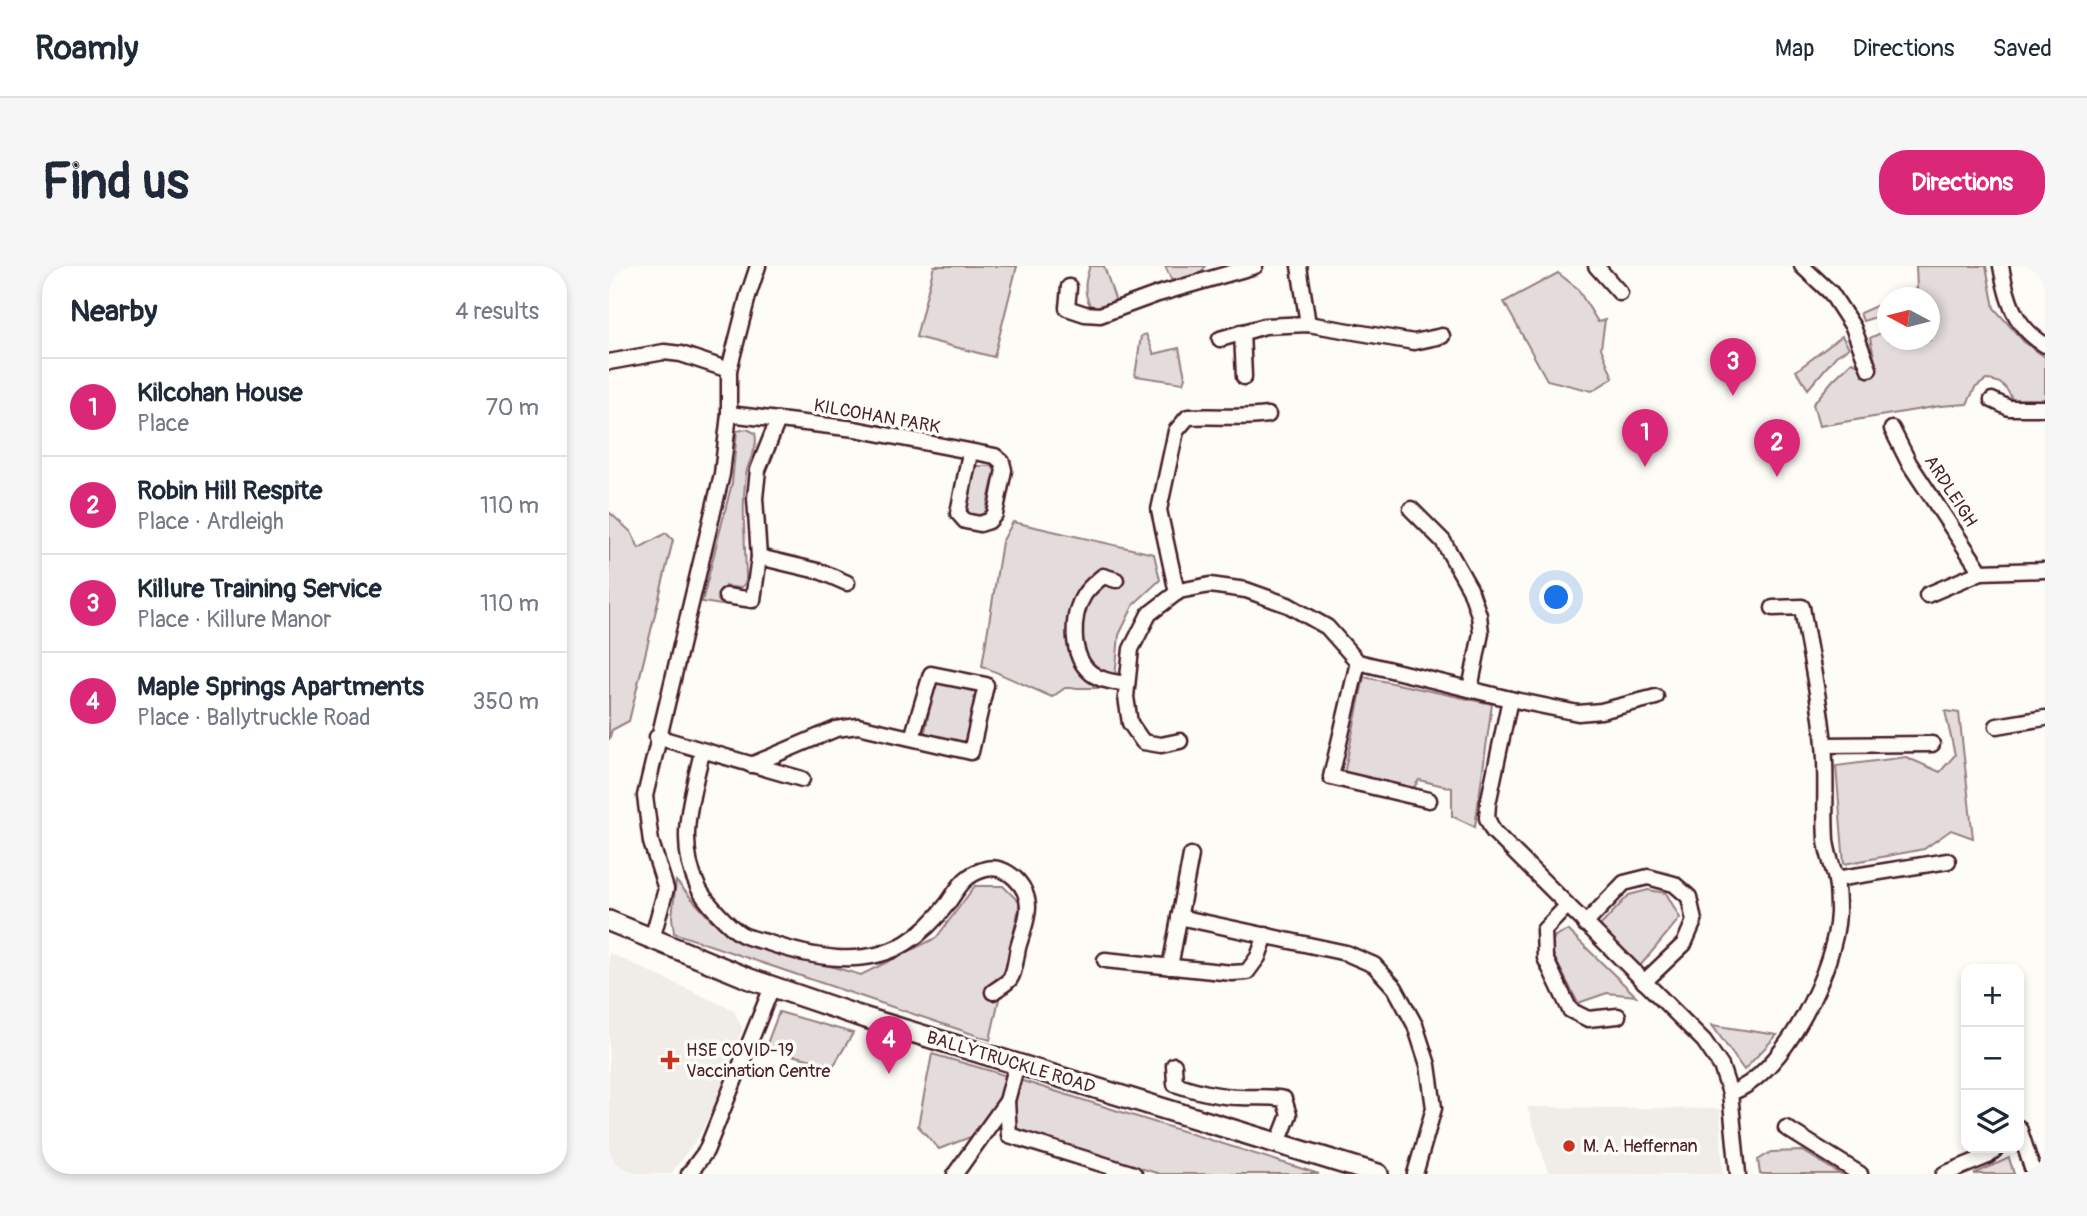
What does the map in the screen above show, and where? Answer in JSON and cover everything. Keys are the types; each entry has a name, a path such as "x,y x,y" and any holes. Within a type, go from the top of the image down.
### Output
{"street":[{"path":"652,939 666,889 651,842 645,796 722,474 729,414 729,370 758,266"},
{"path":"1069,286 1067,308 1085,314 1100,315 1217,271 1255,266"},
{"path":"1299,266 1308,324"},
{"path":"1596,266 1620,293"},
{"path":"1802,266 1831,293 1853,327 1869,369"},
{"path":"2001,266 2006,294 2016,316 2029,335 2045,345"},
{"path":"1220,339 1265,326 1308,324 1414,342 1442,336"},
{"path":"1242,332 1244,377"},
{"path":"609,362 664,352 681,354 729,370"},
{"path":"1992,400 2009,408 2045,408"},
{"name":"KILCOHAN PARK","path":"729,414 855,429 995,456 1002,462 1004,470 995,514 989,522 980,524 965,521 958,513 970,453"},
{"path":"1177,593 1159,510 1176,431 1188,417 1242,419 1268,415"},
{"path":"726,596 753,600 759,557 755,498 758,470 778,420"},
{"name":"ARDLEIGH","path":"1892,429 1909,463 1981,572"},
{"path":"1411,509 1443,541 1470,589 1479,615 1481,633 1470,689"},
{"path":"759,557 822,572 848,583"},
{"path":"1927,595 1981,572 2045,570"},
{"path":"1116,580 1103,576 1090,586 1082,598 1077,614 1076,647 1083,664 1091,673 1103,680 1127,684"},
{"path":"1180,741 1161,745 1143,742 1130,723 1126,697 1131,649 1149,614 1177,593 1210,584 1246,590 1288,605 1327,627 1358,662 1510,699 1578,712 1601,711 1656,697"},
{"path":"1730,1093 1755,1081 1768,1069 1790,1039 1811,1002 1829,958 1838,915 1836,879 1827,846 1824,812 1824,745 1802,607 1773,608"},
{"path":"1358,662 1331,777 1429,800"},
{"path":"751,765 836,729 857,726 971,752 986,685 931,674 912,738"},
{"path":"1510,699 1488,804 1487,818 1493,831 1704,1041 1721,1066 1730,1093 1738,1174"},
{"path":"1997,726 2045,718"},
{"path":"657,737 801,779"},
{"path":"1824,745 1932,744"},
{"path":"702,752 686,823 690,861 698,888 717,912 740,934 797,952 828,958 858,958 881,953 904,944 928,926 959,885 971,874 989,868 1006,872 1018,880 1028,906 1011,978 993,992"},
{"path":"1170,967 1191,855"},
{"path":"1836,879 1948,861"},
{"path":"1585,924 1624,883 1649,877 1674,884 1689,897 1694,921 1683,944 1644,982"},
{"path":"1567,906 1544,930 1545,958 1557,988 1570,1010 1588,1019 1618,1016"},
{"path":"1179,917 1346,953 1374,965 1395,988 1415,1025 1428,1065 1434,1108 1415,1174"},
{"name":"BALLYTRUCKLE ROAD","path":"609,921 772,987 1017,1065 1278,1143 1335,1167 1378,1174"},
{"path":"1105,960 1232,973 1247,972 1258,957 1266,934"},
{"path":"689,1174 706,1151 772,987"},
{"path":"1017,1065 1007,1101 1009,1135 1134,1174"},
{"path":"1174,1065 1175,1084 1207,1094 1285,1099 1289,1115 1278,1143"},
{"path":"955,1174 1007,1101"},
{"path":"1786,1128 1860,1174"},
{"path":"2024,1143 2034,1174"},
{"path":"1944,1174 1991,1153"}],"shaded area":[{"path":"934,266 1017,266 994,357 916,337"},
{"path":"1090,266 1104,266 1116,302 1096,307 1090,305 1085,286"},
{"path":"1165,266 1205,267 1195,275 1172,281"},
{"path":"1916,266 1986,266 1994,308 2024,342 2045,357 2045,401 2013,401 2003,385 1986,380 1975,388 1967,404 1819,426 1813,404 1833,380 1852,362 1859,365 1863,375 1877,370 1870,338 1877,335 1877,350 1940,350 1940,287 1917,287"},
{"path":"1558,273 1577,288 1598,322 1605,320 1601,348 1613,378 1592,391 1547,380 1504,302"},
{"path":"1877,305 1877,317 1863,321 1860,313"},
{"path":"1146,334 1154,354 1179,348 1185,377 1183,383 1135,376 1141,336"},
{"path":"1842,336 1849,348 1836,356 1808,389 1796,371"},
{"path":"747,429 755,433 756,438 745,488 746,581 739,588 725,586 722,605 702,602 732,483 737,431"},
{"path":"973,466 992,466 995,471 985,514 970,516 965,504"},
{"path":"609,512 631,532 639,548 666,533 673,540 629,721 612,730 609,740"},
{"path":"1013,522 1154,554 1160,580 1134,604 1119,635 1114,688 1065,688 1052,697 982,666 1002,542"},
{"path":"1364,677 1492,704 1475,827 1452,816 1452,788 1419,780 1412,790 1344,774"},
{"path":"935,683 976,691 965,743 924,736"},
{"path":"1945,711 1959,713 1973,838 1951,830 1924,849 1844,864 1836,766 1906,757 1940,772 1955,755"},
{"path":"676,881 710,919 735,939 861,975 936,938 975,886 1003,886 1020,903 990,1040 674,933 672,917"},
{"path":"1648,890 1666,893 1680,918 1640,966 1599,927 1629,895"},
{"path":"1568,930 1636,996 1607,993 1578,1003 1550,949 1555,936"},
{"name":"HSE COVID-19 Vaccination Centre","path":"609,953 733,1010 742,1028 722,1091 700,1134 671,1174 609,1174"},
{"path":"779,1012 853,1033 834,1065 765,1049"},
{"path":"1712,1025 1777,1035 1744,1070"},
{"path":"932,1054 1319,1174 1160,1174 999,1126 939,1149 918,1126"},
{"path":"1527,1107 1720,1109 1723,1174 1549,1174"},
{"path":"1803,1151 1840,1174 1760,1174 1758,1160 1771,1152"},
{"path":"2009,1158 2014,1174 1974,1174"}],"place":[{"name":"Killure Training Service","path":"1733,396"},
{"name":"Kilcohan House","path":"1645,467"},
{"name":"Robin Hill Respite","path":"1777,477"},
{"name":"HSE COVID-19 Vaccination Centre","path":"670,1060"},
{"name":"Maple Springs Apartments","path":"889,1074"},
{"name":"M. A. Heffernan","path":"1569,1146"}]}
